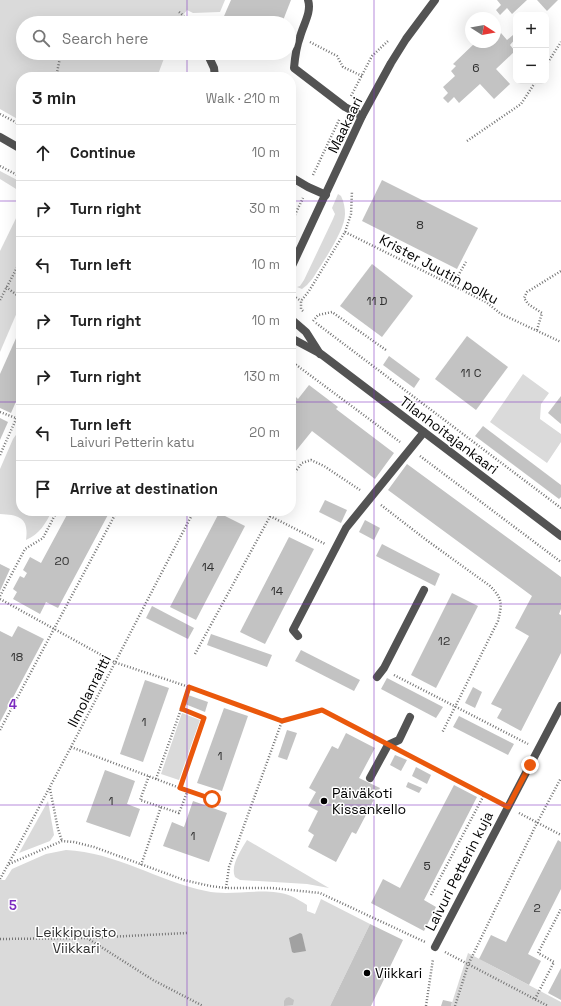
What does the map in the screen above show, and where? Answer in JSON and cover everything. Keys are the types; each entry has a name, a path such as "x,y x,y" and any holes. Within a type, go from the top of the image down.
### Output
{"street":[{"path":"296,51 308,14 308,0"},
{"name":"Maakaari","path":"296,258 362,116 399,51 435,0"},
{"path":"210,60 214,72"},
{"path":"295,60 294,68 345,106 362,116"},
{"path":"0,137 16,146"},
{"path":"296,179 326,195"},
{"name":"Tilanhoitajankaari","path":"296,323 306,332 321,354"},
{"name":"Tilanhoitajankaari","path":"296,341 321,354 561,536"},
{"path":"298,636 293,630 346,528 424,432"},
{"path":"377,676 383,669 424,590"},
{"name":"Laivuri Petterin kuja","path":"435,947 561,706"},
{"path":"370,778 388,744 399,740 410,717"}],"path":[{"path":"300,36 337,56 344,67 362,76"},
{"path":"549,60 561,42"},
{"path":"57,72 60,60"},
{"path":"467,141 521,104 534,84"},
{"path":"0,114 16,123"},
{"path":"0,166 16,174"},
{"path":"306,315 301,309 301,301 309,291 345,232 350,214 352,191"},
{"name":"Krister Juutin polku","path":"345,232 486,302 501,314 561,342"},
{"path":"452,286 466,262"},
{"path":"0,300 16,269"},
{"path":"537,330 542,313 528,304 524,298 527,292 561,271"},
{"path":"6,287 16,294"},
{"path":"296,298 301,301"},
{"path":"313,321 318,315 332,312 386,350"},
{"path":"310,318 561,508"},
{"path":"296,365 561,562"},
{"path":"0,412 16,419 0,456"},
{"path":"296,471 302,463 311,460 324,466 370,497 490,586 499,595 502,606 498,621 442,733"},
{"path":"54,516 43,538 25,549 0,597 114,662 189,687 282,721 322,710 561,835"},
{"path":"0,730 114,516"},
{"name":"Ilmolanraitti","path":"0,879 50,788 114,662 191,516"},
{"path":"195,654 270,516 336,549"},
{"path":"383,669 538,750"},
{"path":"156,779 189,687"},
{"path":"180,788 204,718 182,709"},
{"path":"226,888 229,867 282,721"},
{"path":"71,747 212,799"},
{"path":"149,776 140,800 179,814 188,790"},
{"path":"455,1006 468,965 537,823 561,778"},
{"path":"50,788 58,829 62,841"},
{"path":"431,895 484,795"},
{"path":"141,865 161,807"},
{"path":"9,864 62,841 74,842 94,847 184,880 210,886 226,888 272,888 320,893 435,947 548,1006"},
{"path":"535,1000 554,962 538,953 561,909"},
{"path":"0,939 87,938 187,933"},
{"path":"87,938 153,980 203,1006"},
{"path":"426,1006 435,947"}],"green space":[{"path":"0,0 225,0 220,12 193,13 187,10 182,16 16,16 16,60 163,60 159,72 16,72 16,118 0,109"},
{"path":"0,171 16,179 16,189 0,179"},
{"path":"338,194 342,198 345,210 344,221 341,229 313,278 302,289 297,287 300,286 304,280 333,219 335,214 332,208"},
{"path":"16,218 16,315 0,352 0,251"},
{"path":"523,374 549,393 541,404 540,419 561,434 561,442 547,463 490,422"},
{"path":"16,435 16,516 49,516 39,532 26,540 26,527 22,519 13,515 0,514 0,469"},
{"path":"182,713 200,720 179,780 161,774"},
{"path":"48,801 54,835 50,841 19,853"},
{"path":"247,840 329,888 307,884 240,880 235,877 234,868 237,858"},
{"name":"Leikkipuisto Viikkari","path":"66,850 102,856 171,881 216,893 281,893 293,897 307,905 307,911 315,914 321,899 370,924 330,1006 0,1006 0,880 5,880 12,869 46,854"},
{"path":"468,953 561,1002 561,1006 451,1006"}],"shaded area":[{"path":"300,933 302,934 306,951 294,953 292,952 289,938"}],"building":[{"path":"231,0 291,0 285,16 224,16"},
{"path":"497,0 527,0 512,14 507,8 501,14 501,12 498,12 496,10 501,5"},
{"path":"537,0 558,0 547,11"},
{"path":"501,33 507,40 513,35 513,42 510,45 513,49 513,53 496,69 510,84 494,99 480,84 459,103 454,97 448,103 443,98 448,93 443,87 455,76 451,71 456,66 453,64 470,48 501,48"},
{"path":"382,180 478,228 457,269 362,221"},
{"path":"372,264 413,296 382,337 340,306"},
{"path":"467,336 508,367 476,410 435,379"},
{"path":"16,338 16,402 11,413 0,408 0,374"},
{"path":"389,356 420,379 414,388 383,365"},
{"path":"309,385 338,407 336,409 394,453 375,479 312,431 296,451 296,397 298,399"},
{"path":"561,396 561,424 548,413"},
{"path":"0,418 8,422 0,440"},
{"path":"483,426 561,485 561,497 559,499 475,436"},
{"path":"407,464 561,577 561,609 559,614 561,615 561,653 521,731 497,718 502,709 491,704 529,636 515,628 532,596 388,490"},
{"path":"325,500 347,510 341,523 319,512"},
{"path":"66,516 107,516 58,608 46,602 40,614 13,599 17,592 13,589 20,576 24,578 27,573 23,570 30,557 41,563"},
{"path":"217,516 225,516 245,526 196,620 170,607"},
{"path":"365,520 380,528 374,540 359,532"},
{"path":"289,537 314,549 265,644 240,632"},
{"path":"382,544 440,574 435,586 376,556"},
{"path":"0,564 10,569 0,591"},
{"path":"452,593 478,606 436,688 411,675"},
{"path":"152,606 194,628 188,639 146,618"},
{"path":"18,626 44,639 0,722 0,631 12,637"},
{"path":"211,634 272,655 267,667 207,645"},
{"path":"301,650 360,680 354,691 295,661"},
{"path":"387,678 443,707 436,718 381,689"},
{"path":"145,680 169,688 143,762 120,754"},
{"path":"473,687 482,692 475,708 465,703"},
{"path":"188,695 208,702 205,712 185,704"},
{"path":"224,708 248,716 222,791 197,783"},
{"path":"459,716 514,744 508,755 453,727"},
{"path":"287,730 297,733 287,760 278,757"},
{"path":"346,733 375,748 359,778 380,788 356,834 352,832 336,862 308,847 314,835 308,831 318,811 308,806 316,792 309,788 332,746 338,749"},
{"path":"395,755 407,760 401,771 390,765"},
{"path":"416,767 431,775 427,784 412,776"},
{"path":"105,770 135,781 127,804 140,809 130,837 86,822"},
{"path":"408,782 422,788 419,793 406,787"},
{"path":"454,785 477,797 424,900 436,907 424,931 371,903 383,879 400,888"},
{"path":"193,801 227,813 209,862 163,846 172,822 184,827"},
{"path":"558,840 561,842 561,889 528,954 541,961 529,985 479,959 491,935 506,942"},
{"name":"Viikkari","path":"370,924 403,940 371,1006 330,1006"},
{"path":"561,968 561,1000 548,993"},
{"path":"289,997 294,1000 293,1005 284,1006 284,1001"},
{"path":"443,1000 452,1002 451,1006 441,1006"}],"place":[{"name":"Päiväkoti Kissankello","path":"324,801"},
{"name":"Viikkari","path":"367,973"}],"route":[{"path":"212,799 180,788 204,718 182,709 189,687 282,721 322,710 508,807 530,765"}]}
